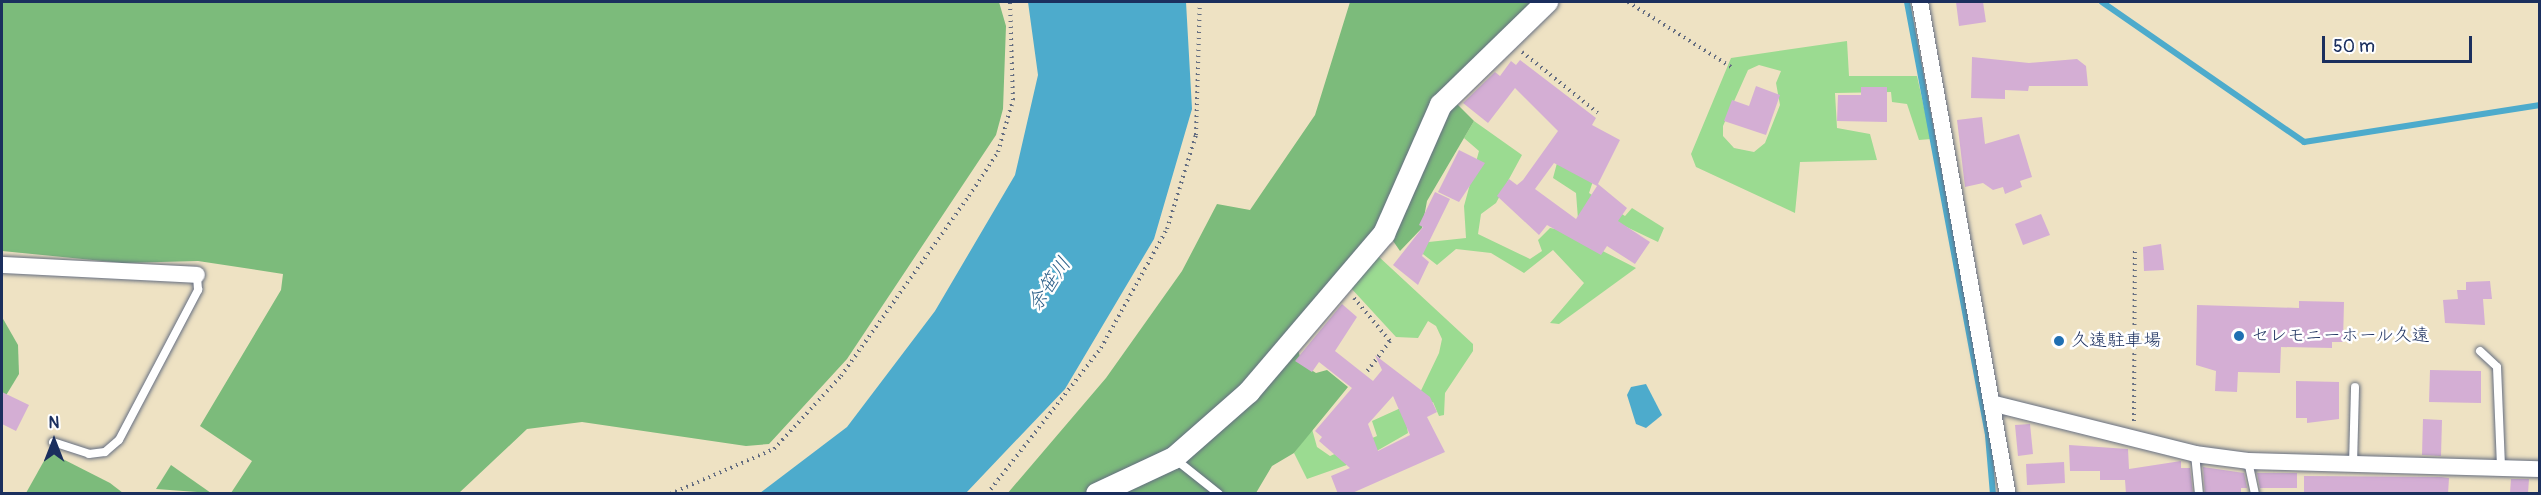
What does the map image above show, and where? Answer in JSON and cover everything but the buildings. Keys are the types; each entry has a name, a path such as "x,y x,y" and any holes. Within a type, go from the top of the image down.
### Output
{"street":[{"path":"1097,494 1174,458 1249,392 1338,283 1384,234 1441,105 1547,2"},
{"path":"1920,2 1995,404 2008,494"},
{"path":"2,266 197,275"},
{"path":"1995,404 2195,454 2248,461 2540,469"}],"lane":[{"path":"53,442 90,454 105,452 119,440 198,290 197,275"},
{"path":"2480,351 2497,367 2501,468"},
{"path":"2353,465 2355,387"},
{"path":"2195,454 2199,494"},
{"path":"1174,458 1219,494"},
{"path":"2248,461 2255,494"}],"path":[{"path":"670,494 774,449 841,376 969,196 998,152 1013,100 1010,2"},
{"path":"987,494 1101,348 1167,229 1196,135 1200,2"},
{"path":"1628,2 1733,68"},
{"path":"1507,40 1598,113"},
{"path":"2134,438 2135,251"},
{"path":"1338,283 1390,341 1365,374"}],"green space":[{"path":"2,2 999,2 1006,26 1003,109 996,135 847,359 769,444 746,446 582,422 527,429 459,493 231,493 252,461 200,426 281,290 283,274 198,261 123,263 2,251"},
{"path":"1350,2 1532,2 1443,90 1474,121 1427,201 1422,228 1400,251 1391,238 1292,329 1302,364 1316,373 1327,370 1348,387 1294,453 1272,466 1256,493 1007,494 1106,378 1182,271 1217,204 1250,210 1315,115"},
{"path":"1847,41 1849,76 1917,76 1931,139 1919,140 1907,104 1892,102 1891,92 1835,93 1837,128 1870,134 1877,160 1800,162 1795,213 1696,167 1691,154 1731,58","holes":["1759,65 1781,71 1776,83 1780,105 1765,143 1754,152 1734,148 1723,136 1723,126 1748,70"]},
{"path":"1474,121 1522,155 1496,203 1481,214 1478,234 1530,259 1542,251 1538,240 1550,228 1572,232 1578,219 1576,193 1553,178 1557,163 1593,181 1589,193 1625,216 1632,208 1664,228 1658,242 1616,222 1583,241 1636,268 1559,324 1550,323 1584,283 1553,250 1524,273 1491,253 1456,249 1437,265 1410,244 1466,238 1464,206 1479,151 1464,138"},
{"path":"1378,256 1473,344 1473,351 1445,393 1444,415 1439,416 1433,402 1405,416 1408,433 1361,460 1307,479 1294,453 1312,429 1317,447 1330,456 1377,436 1372,421 1416,401 1439,353 1442,339 1436,326 1428,321 1418,338 1396,337 1350,287"},
{"path":"2,317 18,345 19,374 2,402"},
{"path":"49,452 110,483 123,493 26,493"},
{"path":"171,465 211,493 156,489"}],"water":[{"name":"余笹川","path":"1028,2 1186,2 1192,109 1154,239 1065,389 966,493 760,493 847,427 935,311 1015,175 1038,75"},
{"path":"1646,384 1662,415 1646,428 1636,424 1627,395 1631,387"}],"waterway":[{"path":"1907,2 1988,435 1993,494"},
{"path":"2102,2 2304,142 2540,105"}],"place":[{"name":"セレモニーホール久遠","path":"2239,336"},
{"name":"久遠駐車場","path":"2059,341"}]}
